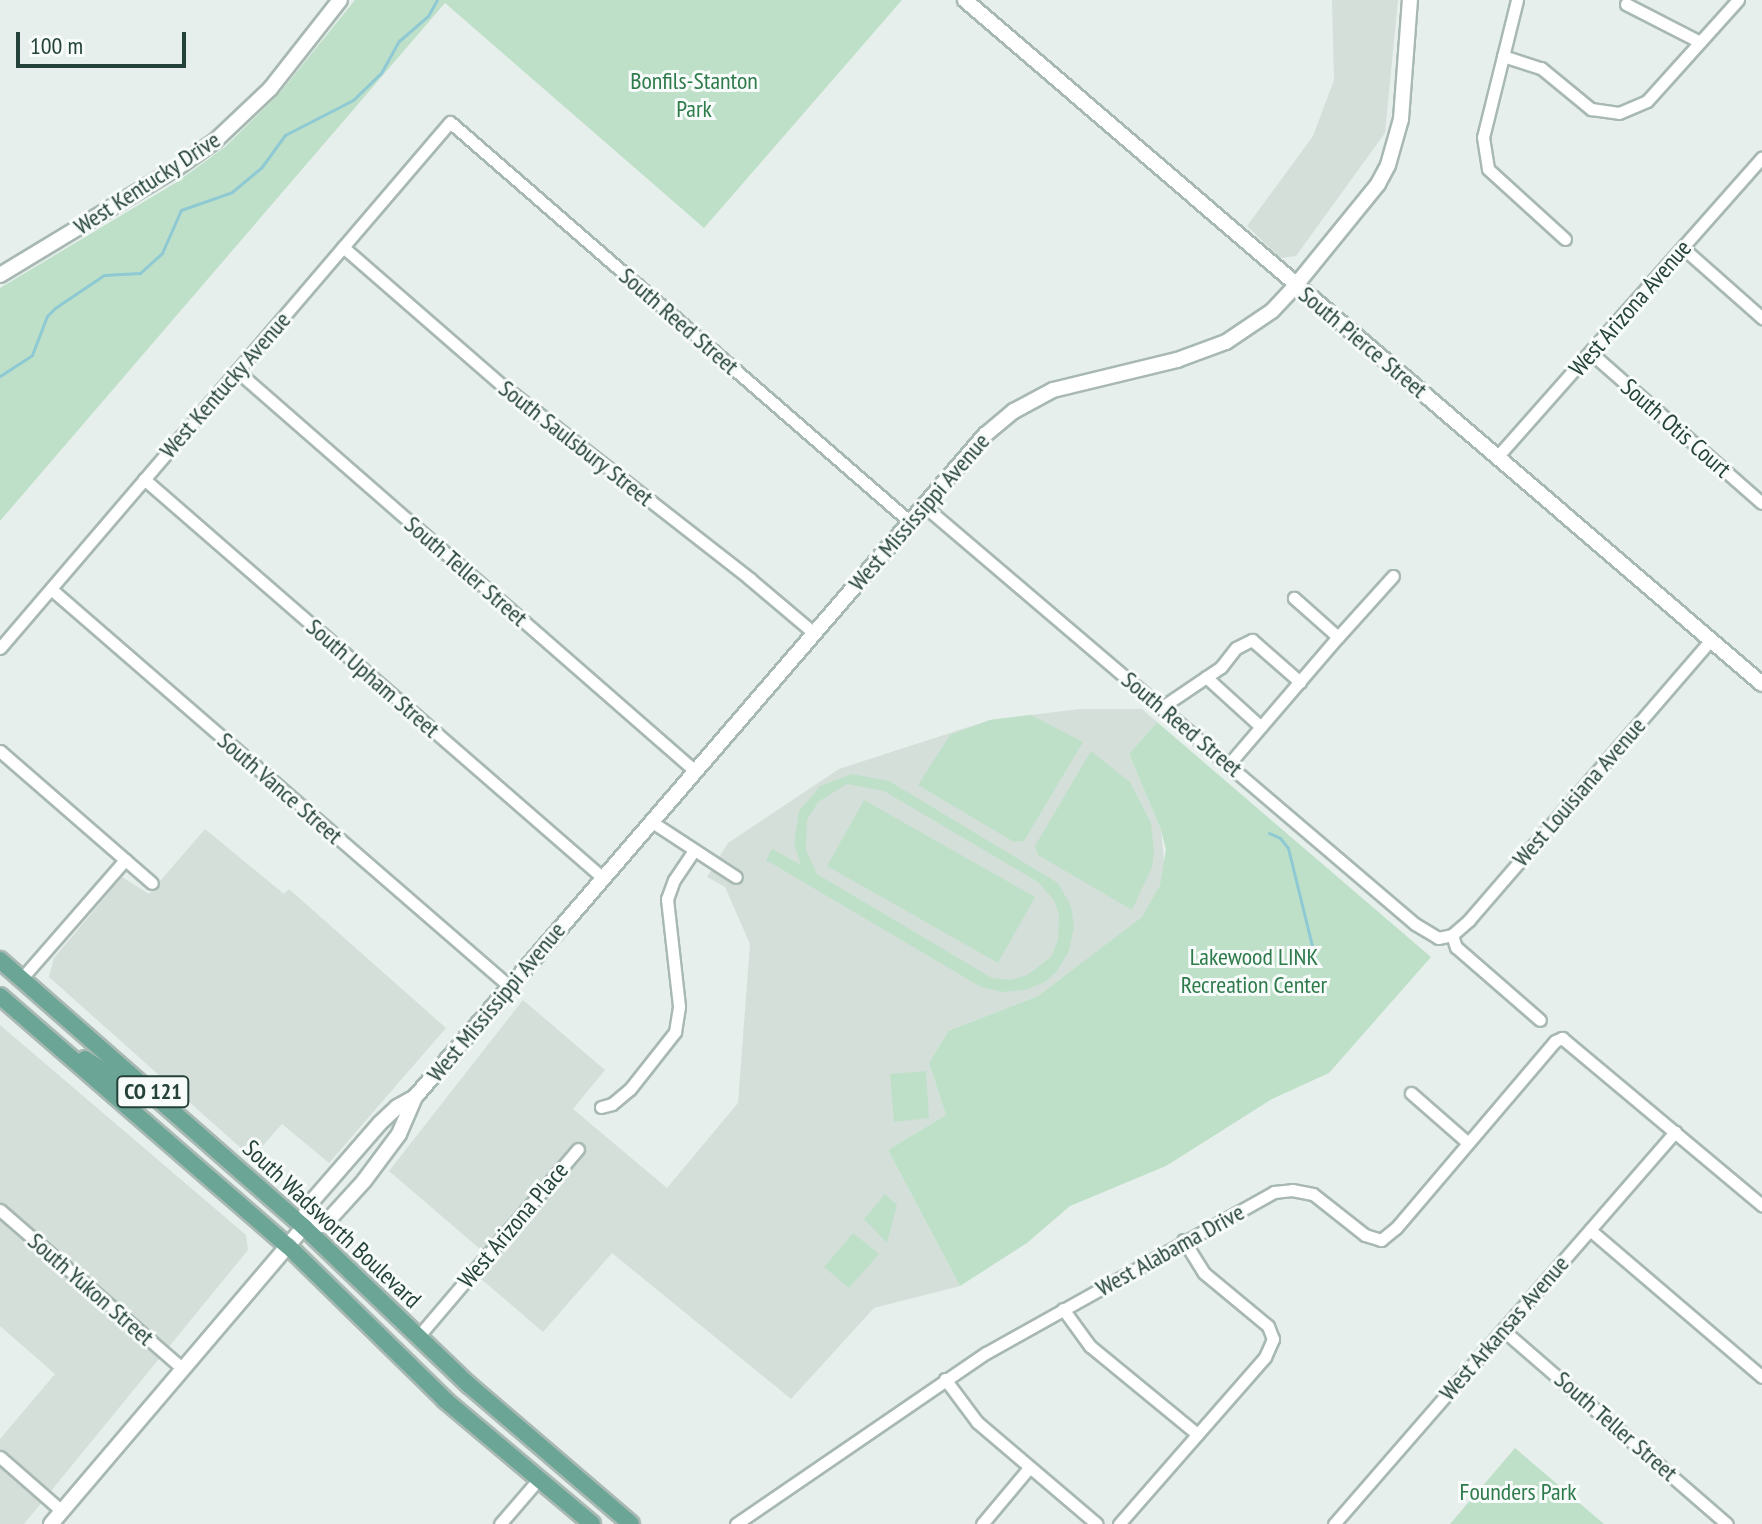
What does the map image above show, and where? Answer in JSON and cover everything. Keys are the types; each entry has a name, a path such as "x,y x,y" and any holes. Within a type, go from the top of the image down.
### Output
{"main road":[{"name":"West Kentucky Drive","path":"0,275 168,174 215,141 270,89 340,0"},
{"name":"South Pierce Street","path":"965,0 1762,684"},
{"name":"West Mississippi Avenue","path":"304,1227 324,1225 364,1181 399,1134 415,1097 985,435 1014,411 1053,390 1210,350 1256,323 1296,285 1378,184 1388,165 1401,119 1410,0"},
{"name":"South Wadsworth Boulevard","path":"0,960 304,1227 417,1338 631,1524"},
{"name":"South Wadsworth Boulevard","path":"0,996 288,1246 398,1357 592,1524"},
{"path":"52,1040 141,1095 151,1090"},
{"name":"West Mississippi Avenue","path":"51,1524 304,1227 307,1207 389,1113 415,1097"},
{"path":"538,1480 543,1474 551,1474 592,1502 614,1510"}],"street":[{"path":"1517,0 1483,137 1488,169 1565,239"},
{"path":"1503,56 1541,68 1578,101 1605,113 1619,113 1647,101 1738,0"},
{"path":"1626,4 1700,42"},
{"name":"West Kentucky Avenue","path":"0,648 450,122"},
{"name":"South Reed Street","path":"450,122 909,521"},
{"name":"West Arizona Avenue","path":"1497,457 1762,157"},
{"name":"South Saulsbury Street","path":"343,247 502,385 750,579 814,633"},
{"path":"1683,248 1762,318"},
{"name":"South Otis Court","path":"1591,353 1762,503"},
{"name":"South Teller Street","path":"237,371 695,771"},
{"name":"South Upham Street","path":"144,479 603,878"},
{"name":"South Reed Street","path":"923,505 1415,924 1433,937 1447,937 1540,1020"},
{"path":"1229,764 1393,576"},
{"name":"South Vance Street","path":"51,589 509,986"},
{"path":"1294,598 1338,637"},
{"path":"1162,707 1221,667 1236,648 1252,640 1300,682"},
{"name":"West Louisiana Avenue","path":"1447,937 1711,640"},
{"path":"1206,677 1261,727"},
{"path":"0,751 152,883"},
{"path":"652,822 736,877"},
{"path":"601,1107 612,1104 630,1089 675,1032 679,1006 667,899 674,880 694,850"},
{"path":"22,978 125,860"},
{"name":"West Alabama Drive","path":"736,1524 945,1379 1183,1240 1274,1192 1292,1190 1313,1194 1365,1235 1381,1240 1396,1228 1555,1041 1562,1038 1675,1132"},
{"path":"1411,1093 1467,1142"},
{"path":"1675,1132 1762,1205"},
{"name":"West Arkansas Avenue","path":"1334,1524 1675,1132"},
{"name":"West Arizona Place","path":"417,1338 578,1149"},
{"name":"South Yukon Street","path":"0,1210 182,1368"},
{"path":"1590,1230 1762,1377"},
{"path":"1119,1524 1265,1357 1273,1339 1268,1326 1204,1273 1183,1240"},
{"path":"1063,1309 1090,1346 1197,1434"},
{"name":"South Teller Street","path":"1503,1330 1727,1524"},
{"path":"945,1379 959,1403 977,1422 1097,1524"},
{"path":"0,1457 62,1511"},
{"path":"982,1524 1029,1468"},
{"path":"500,1524 538,1480"}],"shaded area":[{"path":"1332,0 1398,0 1385,133 1296,256 1280,258 1247,226 1313,136 1334,80"},
{"path":"1080,709 1142,709 1157,722 1129,754 1161,830 1165,869 1160,885 1142,918 1038,996 948,1031 929,1063 946,1115 888,1150 960,1286 874,1308 791,1399 612,1253 543,1332 473,1272 487,1255 389,1171 523,1000 605,1070 573,1109 667,1188 738,1103 750,944 725,887 707,877 728,843 839,769 990,720"},
{"path":"205,829 284,894 289,889 446,1028 329,1163 282,1124 252,1158 49,977 54,958 122,877 149,894"},
{"path":"0,1025 246,1235 248,1250 24,1524 0,1524 0,1439 55,1374 0,1326"}],"green space":[{"name":"Bonfils-Stanton Park","path":"355,0 902,0 704,228 445,3 0,521 0,288 177,182 225,147 278,95"},
{"path":"1031,715 1083,742 1024,841 1014,842 918,785 950,735 990,720"},
{"name":"Lakewood LINK Recreation Center","path":"1157,722 1431,957 1329,1073 1272,1099 1166,1166 1070,1206 1027,1243 960,1286 888,1150 946,1115 929,1063 948,1031 1038,996 1142,917 1160,885 1166,850 1161,830 1129,754"},
{"path":"1091,751 1130,782 1151,823 1152,867 1132,910 1038,855 1035,846"},
{"path":"852,774 889,781 1058,883 1071,906 1074,927 1069,951 1057,971 1045,982 1025,990 1002,992 981,987 766,860 772,849 801,865 794,844 799,811 820,786","holes":["847,784 884,791 1038,882 1054,900 1059,915 1058,940 1051,957 1027,975 1011,980 992,978 817,874 806,850 807,820 818,802"]},
{"path":"864,800 1035,897 998,963 827,866"},
{"path":"926,1071 929,1118 894,1122 890,1074"},
{"path":"885,1194 897,1205 887,1243 864,1219"},
{"path":"853,1233 879,1254 849,1288 824,1267"},
{"name":"Founders Park","path":"1515,1448 1604,1524 1450,1524"}],"waterway":[{"path":"0,376 32,355 47,316 55,308 104,275 140,273 162,253 181,210 232,192 261,168 285,135 353,100 381,73 399,41 428,16 437,0"},
{"path":"1269,833 1280,838 1288,848 1317,966"}]}
